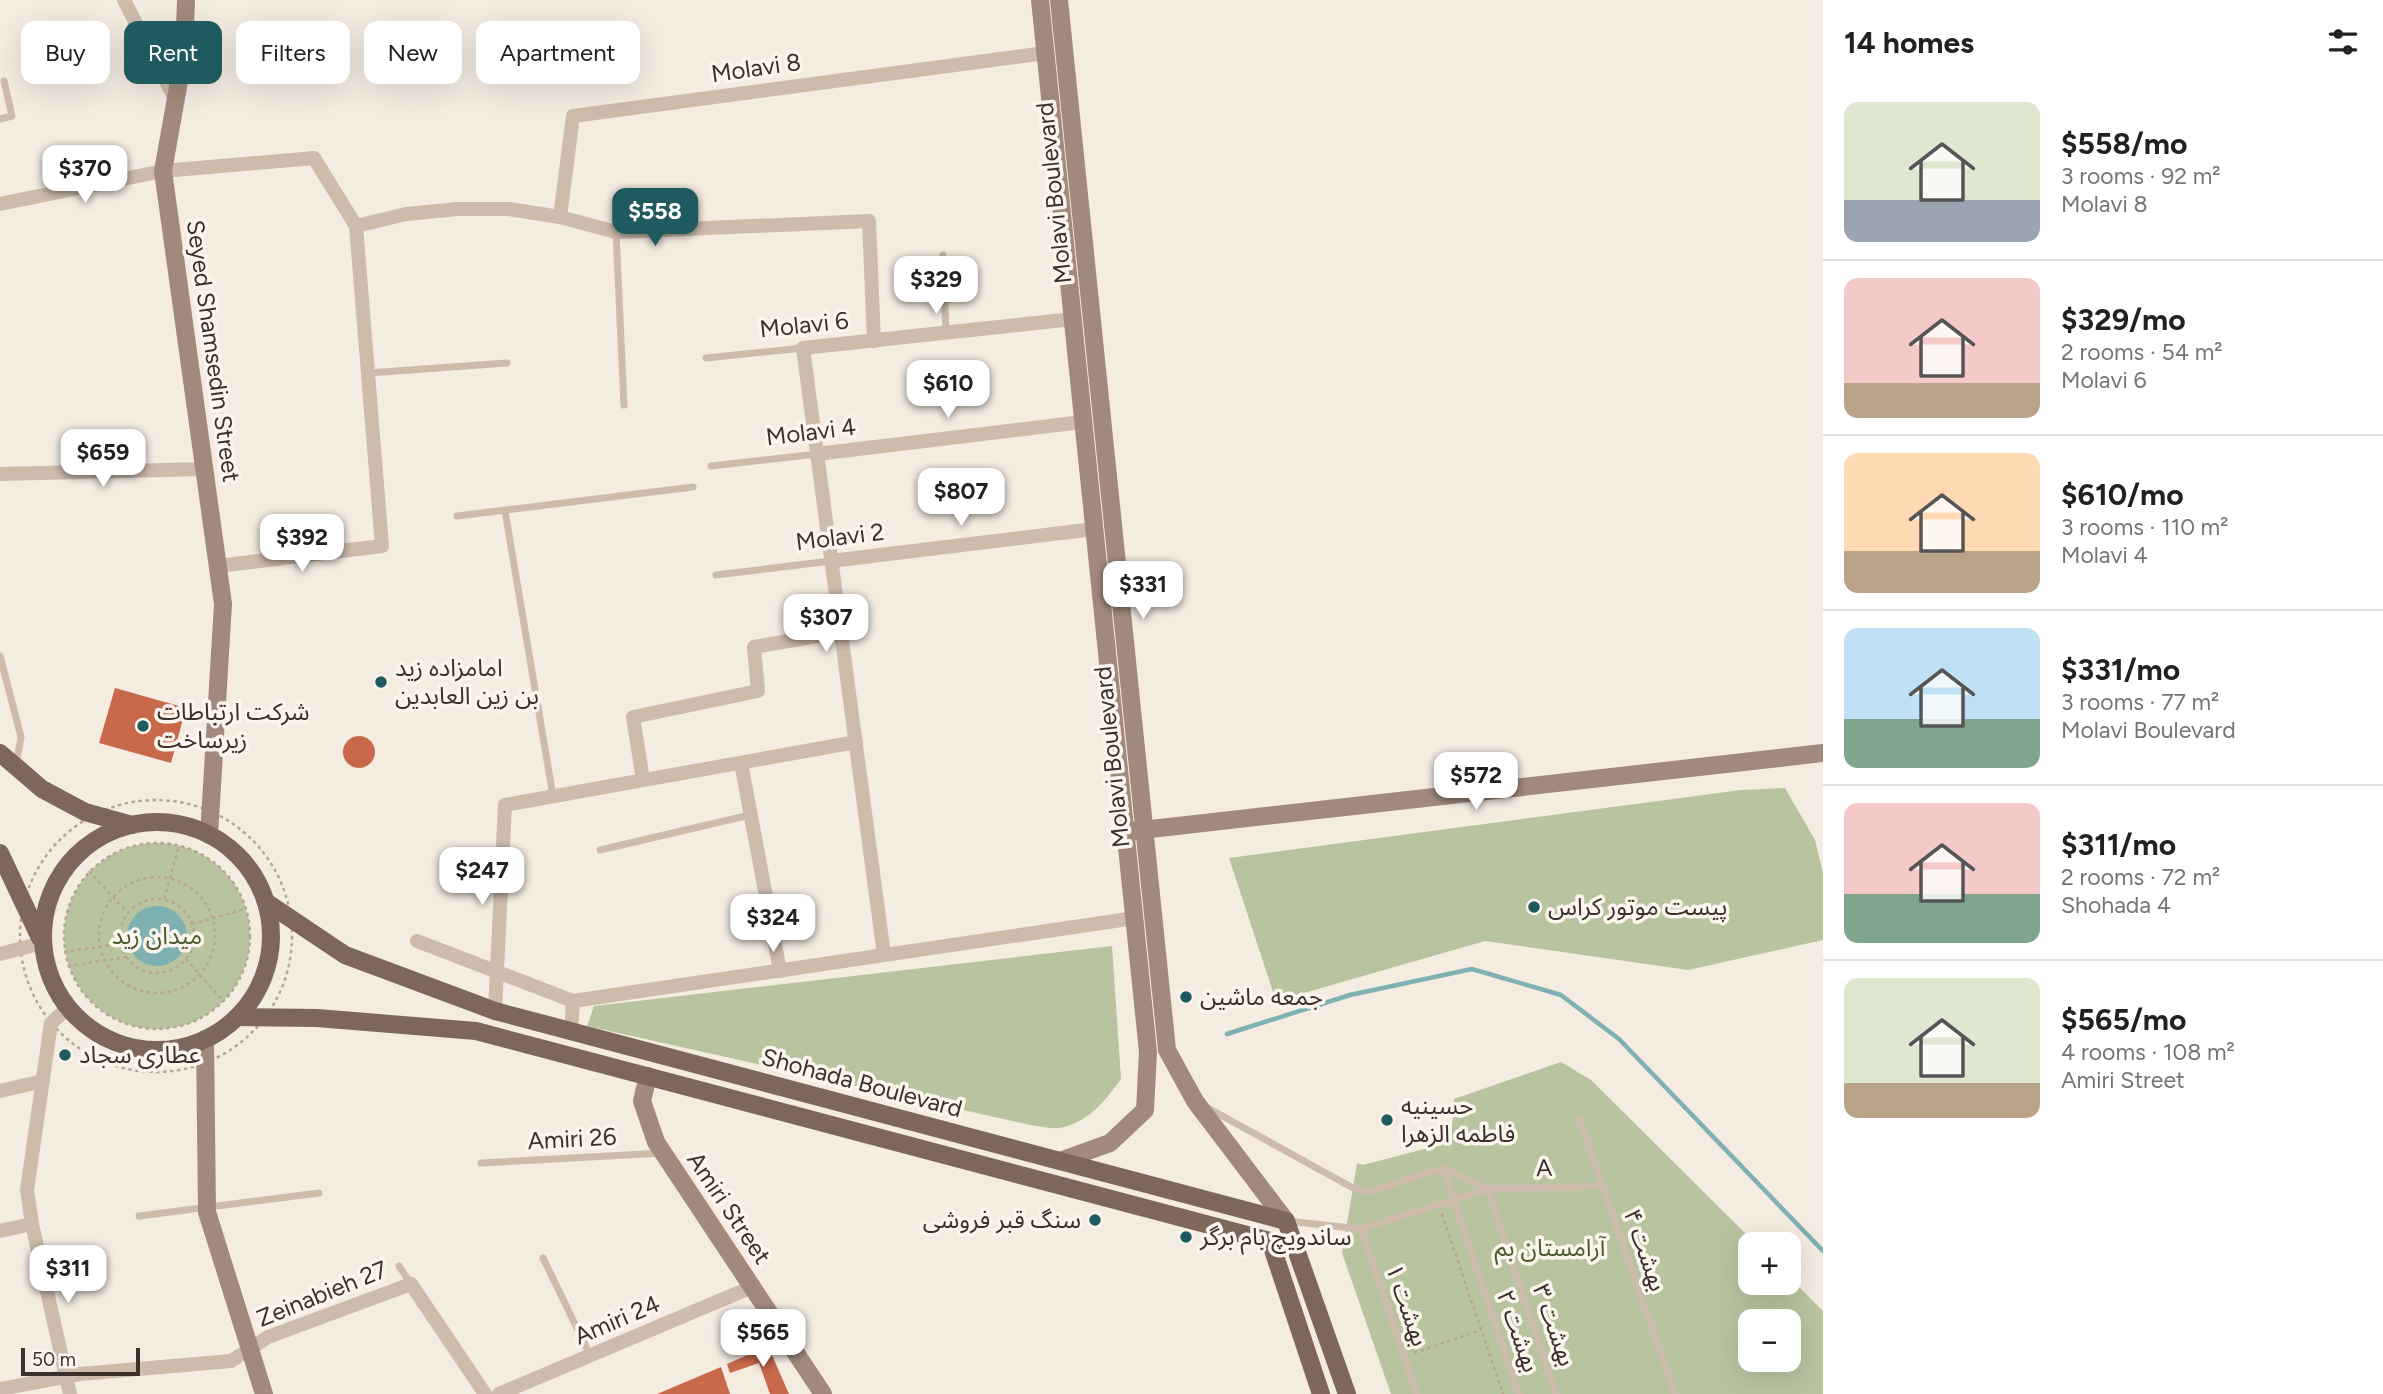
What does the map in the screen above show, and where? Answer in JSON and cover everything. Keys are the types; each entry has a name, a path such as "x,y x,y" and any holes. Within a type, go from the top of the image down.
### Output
{"main road":[{"path":"0,752 42,789 85,812 132,825 172,823 209,835 231,849 248,868 266,902 271,944 266,971 255,996 237,1017 205,1040 169,1050 133,1048 98,1035 78,1020 68,1008 49,975 42,943 0,853"},
{"path":"42,943 47,902 65,867 95,840 132,825"},
{"name":"Shohada Boulevard","path":"266,902 345,955 495,1011 1286,1221"},
{"name":"Shohada Boulevard","path":"237,1017 317,1018 477,1031 1270,1241 1321,1394"},
{"path":"858,1132 864,1109"},
{"path":"1286,1221 1347,1394"}],"street":[{"path":"124,0 175,99"},
{"name":"Seyed Shamsedin Street","path":"186,0 184,53 163,171 223,604 209,835"},
{"name":"Molavi Boulevard","path":"1040,0 1148,1052 1145,1110 1110,1143 1060,1161"},
{"name":"Molavi Boulevard","path":"1059,0 1167,1050 1195,1101 1286,1221"},
{"name":"Molavi 8","path":"561,216 573,116 1045,53"},
{"path":"0,204 163,171 314,158 356,226 382,546 218,566"},
{"path":"1059,186 1078,184"},
{"path":"356,226 406,214 458,209 509,209 561,216 616,232 869,221 874,341"},
{"name":"Molavi 6","path":"803,348 1073,319"},
{"path":"803,348 884,955"},
{"name":"Molavi 4","path":"817,454 1083,422"},
{"path":"0,474 205,469"},
{"name":"Molavi 2","path":"831,561 1094,529"},
{"path":"643,780 633,717 758,691 754,647 841,632"},
{"path":"495,1011 505,805 856,742"},
{"path":"1126,831 1823,753"},
{"path":"741,763 780,971"},
{"path":"416,942 573,1001 1135,918"},
{"path":"0,954 42,943"},
{"path":"571,1031 573,1001"},
{"path":"68,1008 51,1023 27,1190 32,1224 70,1394"},
{"path":"205,1040 206,1207 264,1394"},
{"path":"1148,1052 1167,1050"},
{"name":"Amiri Street","path":"648,1076 642,1101 656,1142 823,1394"},
{"path":"0,1091 43,1081"},
{"path":"0,1231 32,1224"},
{"path":"411,1284 485,1394"},
{"name":"Zeinabieh 27","path":"0,1389 80,1374 231,1361 268,1337 411,1284"},
{"name":"Amiri 24","path":"499,1394 752,1287"}],"lane":[{"path":"0,119 12,116 4,80"},
{"path":"616,232 624,405"},
{"path":"943,254 946,333"},
{"name":"Molavi 6","path":"706,358 803,348"},
{"path":"368,373 507,363"},
{"name":"Molavi 4","path":"711,467 817,454"},
{"path":"457,516 693,487"},
{"path":"505,511 553,796"},
{"name":"Molavi 2","path":"716,575 831,561"},
{"path":"0,656 21,737 16,766"},
{"path":"600,850 751,815"},
{"path":"1195,1101 1353,1188 1369,1192 1443,1168 1488,1189"},
{"name":"بهشت ۴","path":"1579,1118 1675,1394"},
{"name":"Amiri 26","path":"481,1163 664,1153"},
{"name":"بهشت ۲","path":"1443,1168 1519,1394"},
{"name":"A","path":"1488,1189 1602,1186"},
{"path":"1286,1221 1361,1229 1488,1189"},
{"name":"بهشت ۳","path":"1488,1189 1556,1394"},
{"path":"139,1216 319,1193"},
{"name":"بهشت ۱","path":"1361,1229 1417,1394"},
{"path":"543,1258 590,1356"},
{"path":"399,1266 411,1284"}],"path":[{"path":"159,801 190,805 211,812 248,835 267,857 282,883 292,919 290,964 281,992 266,1018 240,1044 206,1063 167,1072 123,1068 82,1050 51,1023 26,975 21,948 24,904 29,887 47,855 70,831 96,815 127,804 159,801"},
{"path":"158,843 179,846 199,853 225,872 237,889 246,908 250,930 248,953 242,974 223,1001 204,1016 183,1025 159,1029 136,1026 113,1018 94,1005 79,987 64,952 63,930 67,909 76,889 89,871 106,858 125,848 158,843"},
{"path":"164,900 179,846"},
{"path":"89,871 128,913"},
{"path":"151,878 169,879 194,891 203,901 212,919 215,938 212,951 199,974 174,990 160,993 145,991 131,987 118,978 105,961 100,947 101,921 113,897 128,886 151,878"},
{"path":"164,900 179,906 192,925 194,939 186,959 173,969 156,972 140,968 127,957 121,944 120,931 128,913 144,901 164,900"},
{"path":"192,925 246,908"},
{"path":"64,952 121,944"},
{"path":"68,966 127,957"},
{"path":"186,959 223,1001"},
{"path":"1439,1204 1503,1394"},
{"path":"1404,1357 1481,1330"}],"green space":[{"name":"پیست موتور کراس","path":"1785,788 1815,840 1823,873 1823,940 1688,970 1485,941 1276,1001 1229,858 1741,790"},
{"name":"میدان زید","path":"157,843 193,850 223,870 243,900 250,936 243,972 223,1002 193,1022 157,1029 121,1022 91,1002 71,972 64,936 71,900 91,870 121,850"},
{"path":"1112,946 1121,1079 1102,1103 1087,1116 1069,1126 1059,1128 1030,1125 587,1026 594,1006"},
{"name":"آرامستان بم","path":"1561,1062 1591,1080 1744,1232 1738,1232 1738,1295 1801,1295 1801,1289 1823,1311 1823,1394 1391,1394 1342,1253 1357,1163 1363,1165 1451,1142 1454,1099"}],"water":[{"path":"157,906 174,911 182,919 187,936 182,953 174,961 157,966 140,961 132,953 127,936 132,919 140,911"}],"building":[{"name":"شرکت ارتباطات زیرساخت","path":"115,688 186,708 171,763 99,743"},
{"path":"359,736 370,741 375,752 370,763 359,768 348,763 343,752 348,741"},
{"path":"768,1346 789,1394 770,1394 759,1363 730,1373 727,1364"},
{"path":"721,1367 730,1394 657,1394"}],"waterway":[{"path":"1227,1034 1350,995 1472,969 1561,995 1619,1039 1823,1251"}],"place":[{"name":"امامزاده زید بن زین العابدین","path":"381,682"},
{"name":"شرکت ارتباطات زیرساخت","path":"143,726"},
{"name":"پیست موتور کراس","path":"1534,907"},
{"name":"جمعه ماشین","path":"1186,997"},
{"name":"عطاری سجاد","path":"65,1055"},
{"name":"حسینیه فاطمه الزهرا","path":"1387,1120"},
{"name":"سنگ قبر فروشی","path":"1095,1220"},
{"name":"ساندویچ بام برگر","path":"1186,1237"}]}
